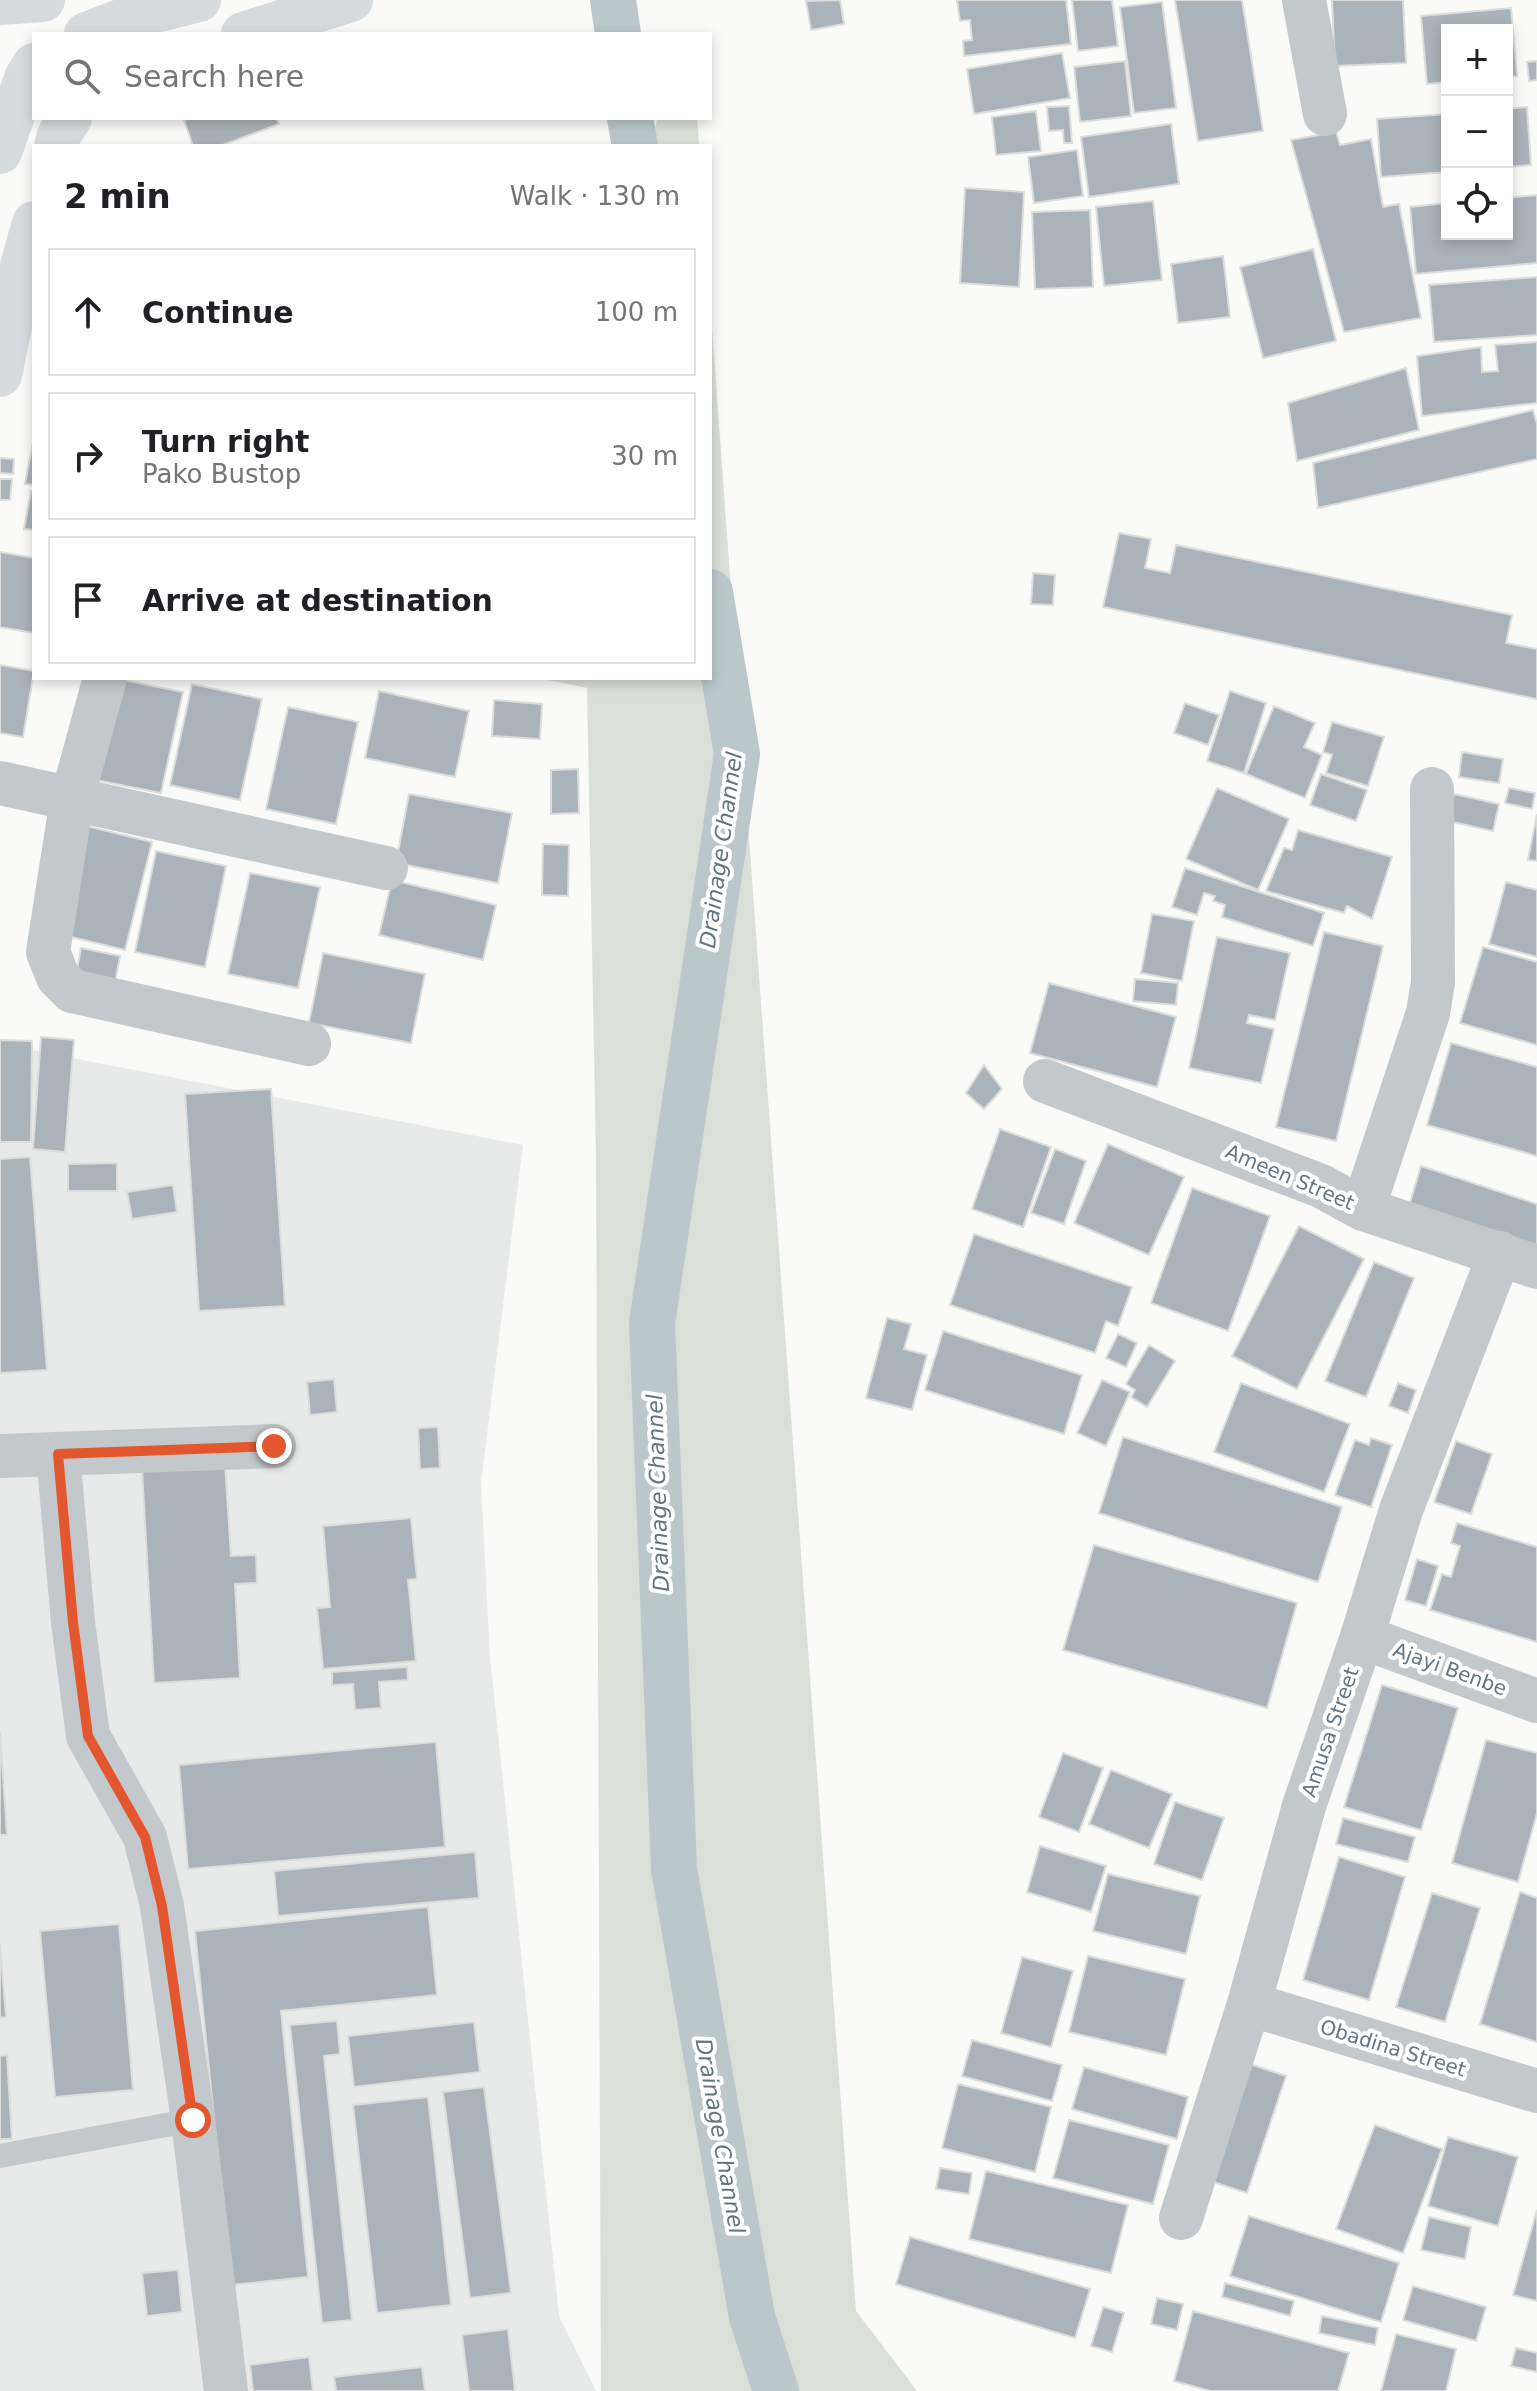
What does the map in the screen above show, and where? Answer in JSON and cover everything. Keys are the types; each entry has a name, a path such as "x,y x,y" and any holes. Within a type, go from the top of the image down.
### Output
{"main road":[{"path":"0,3 43,0"},
{"path":"91,32 131,17 199,0"},
{"path":"249,32 351,0"},
{"path":"17,92 34,144"},
{"path":"0,152 17,92"},
{"path":"57,144 69,120"},
{"path":"0,375 30,249"}],"street":[{"path":"1304,0 1325,114"},
{"path":"104,680 72,799 48,952 58,977 72,991 309,1044"},
{"path":"0,783 386,868"},
{"path":"1363,1209 1428,1013 1433,982 1432,789"},
{"name":"Ameen Street","path":"1045,1081 1321,1186 1363,1209 1518,1260"},
{"name":"Amusa Street","path":"1181,2218 1249,2004 1304,1806 1362,1637 1401,1510 1518,1260"},
{"path":"0,1456 274,1446"},
{"path":"58,1454 73,1622 88,1736 145,1837 162,1906 193,2120 226,2391"},
{"name":"Ajayi Benbe","path":"1362,1637 1537,1701"},
{"name":"Obadina Street","path":"1249,2004 1537,2091"}],"lane":[{"path":"0,2156 193,2120"}],"shaded area":[{"path":"657,120 697,120 699,144 650,144"},
{"path":"712,328 856,2311 917,2391 601,2391 596,1156 587,688 548,680 712,680"},
{"path":"0,1044 523,1145 481,1483 490,1657 559,2316 596,2391 0,2391"}],"building":[{"path":"840,0 844,24 811,30 806,1"},
{"path":"957,0 1066,0 1071,44 964,56 963,41 972,40 970,20 960,21"},
{"path":"1072,0 1112,0 1118,46 1078,51"},
{"path":"1175,0 1242,0 1263,131 1198,141"},
{"path":"1332,0 1403,0 1406,63 1335,66"},
{"path":"1162,2 1176,108 1134,113 1120,7"},
{"path":"1511,8 1512,24 1441,24 1441,83 1427,84 1421,16"},
{"path":"1513,31 1517,76 1513,76"},
{"path":"1062,53 1070,98 974,114 967,69"},
{"path":"1125,61 1131,116 1080,122 1074,67"},
{"path":"1537,61 1537,80 1529,81 1527,62"},
{"path":"1069,106 1072,143 1064,143 1063,130 1049,131 1047,107"},
{"path":"1527,107 1531,165 1513,166 1513,108"},
{"path":"1036,111 1041,151 996,155 992,117"},
{"path":"1441,114 1441,172 1381,177 1377,119"},
{"path":"184,120 277,120 279,124 225,144 192,144"},
{"path":"1171,124 1179,184 1089,197 1081,137"},
{"path":"1336,132 1340,145 1371,139 1383,207 1399,204 1421,318 1344,332 1291,140"},
{"path":"1077,150 1083,196 1034,203 1028,157"},
{"path":"965,188 1024,192 1019,287 960,283"},
{"path":"1537,195 1537,263 1416,274 1410,207 1441,204 1441,240 1513,240 1513,197"},
{"path":"1153,201 1162,280 1104,286 1096,207"},
{"path":"1090,210 1093,287 1035,289 1032,212"},
{"path":"1313,249 1336,341 1263,358 1240,267"},
{"path":"1223,256 1230,317 1178,323 1171,264"},
{"path":"1537,277 1537,335 1434,342 1429,285"},
{"path":"1537,342 1537,403 1422,416 1417,356 1481,347 1482,372 1498,371 1495,345"},
{"path":"1406,368 1419,430 1297,461 1288,403"},
{"path":"1533,410 1537,424 1537,459 1318,508 1313,463"},
{"path":"32,447 32,485 25,484"},
{"path":"0,458 14,459 13,474 0,473"},
{"path":"0,479 12,479 10,500 0,500"},
{"path":"31,491 32,530 24,529"},
{"path":"1119,533 1151,539 1145,568 1170,573 1176,545 1512,615 1506,643 1537,649 1537,699 1103,607"},
{"path":"0,552 32,558 32,633 0,627"},
{"path":"1033,573 1055,575 1053,605 1031,604"},
{"path":"0,665 32,671 23,737 0,733"},
{"path":"113,680 183,692 161,793 91,779"},
{"path":"192,684 262,699 240,800 170,785"},
{"path":"379,691 469,711 455,777 365,758"},
{"path":"1230,691 1266,703 1244,773 1207,761"},
{"path":"494,700 542,704 540,739 492,736"},
{"path":"1185,703 1219,715 1208,745 1174,733"},
{"path":"1274,706 1315,723 1304,747 1322,755 1305,798 1246,774"},
{"path":"288,707 358,722 336,824 266,809"},
{"path":"1332,722 1384,737 1368,786 1326,773 1332,755 1323,752"},
{"path":"1462,752 1503,759 1499,783 1459,777"},
{"path":"578,769 579,813 551,814 551,770"},
{"path":"1321,774 1367,790 1356,821 1310,805"},
{"path":"1217,788 1289,819 1258,890 1186,859"},
{"path":"1509,788 1535,793 1532,809 1505,803"},
{"path":"409,794 512,813 498,883 396,863"},
{"path":"1454,794 1499,804 1493,831 1448,821"},
{"path":"1537,814 1537,861 1528,860"},
{"path":"82,825 152,842 125,950 55,933"},
{"path":"1298,830 1392,857 1372,919 1347,906 1344,913 1266,891 1284,848 1292,850"},
{"path":"543,844 569,845 568,896 542,895"},
{"path":"156,851 226,866 205,967 135,952"},
{"path":"1185,868 1324,913 1313,946 1222,917 1225,905 1213,901 1215,896 1204,893 1197,915 1172,907"},
{"path":"250,873 320,887 298,988 228,974"},
{"path":"392,880 496,905 483,960 379,935"},
{"path":"1506,882 1537,890 1537,957 1489,944"},
{"path":"1152,914 1194,921 1182,981 1141,973"},
{"path":"1324,932 1383,946 1336,1141 1276,1127"},
{"path":"1217,937 1290,953 1275,1020 1249,1015 1247,1023 1274,1029 1261,1083 1189,1068"},
{"path":"1483,947 1537,962 1537,1045 1460,1023"},
{"path":"81,948 120,956 114,988 75,980"},
{"path":"323,953 425,974 411,1043 309,1023"},
{"path":"1135,979 1178,983 1176,1005 1133,1001"},
{"path":"1049,983 1176,1017 1157,1087 1030,1053"},
{"path":"41,1037 74,1040 65,1152 33,1149"},
{"path":"0,1040 32,1041 31,1142 0,1142"},
{"path":"1451,1043 1537,1067 1537,1156 1427,1125"},
{"path":"984,1065 1002,1089 984,1109 966,1093"},
{"path":"271,1089 285,1306 199,1311 185,1094"},
{"path":"1000,1129 1051,1147 1023,1227 972,1209"},
{"path":"1108,1144 1184,1177 1149,1255 1074,1223"},
{"path":"1055,1149 1086,1161 1064,1224 1031,1213"},
{"path":"30,1157 47,1370 0,1373 0,1159"},
{"path":"117,1163 117,1191 68,1191 68,1164"},
{"path":"1421,1166 1537,1204 1537,1248 1409,1206"},
{"path":"173,1185 177,1212 132,1219 127,1192"},
{"path":"1192,1188 1270,1216 1228,1331 1151,1303"},
{"path":"1299,1226 1364,1259 1297,1389 1232,1356"},
{"path":"974,1234 1132,1287 1118,1326 1106,1321 1095,1353 950,1305"},
{"path":"1374,1262 1414,1278 1366,1397 1325,1381"},
{"path":"887,1318 911,1324 904,1349 927,1355 912,1410 866,1398"},
{"path":"943,1331 1082,1375 1064,1434 925,1390"},
{"path":"1118,1334 1137,1343 1126,1367 1106,1358"},
{"path":"1149,1345 1175,1361 1147,1407 1131,1397 1135,1390 1126,1384"},
{"path":"334,1379 337,1412 310,1415 307,1382"},
{"path":"1102,1380 1130,1392 1106,1446 1077,1433"},
{"path":"1241,1383 1350,1424 1324,1492 1214,1452"},
{"path":"1398,1383 1416,1390 1408,1413 1389,1406"},
{"path":"438,1427 440,1468 420,1469 418,1428"},
{"path":"1123,1437 1342,1507 1318,1582 1099,1513"},
{"path":"1371,1438 1392,1445 1371,1507 1335,1495 1355,1440 1369,1445"},
{"path":"1456,1441 1492,1454 1471,1514 1434,1502"},
{"path":"225,1465 231,1556 256,1555 257,1583 235,1584 240,1678 154,1683 142,1469"},
{"path":"411,1518 417,1579 408,1580 416,1661 323,1669 317,1608 330,1607 323,1526"},
{"path":"1457,1523 1537,1547 1537,1642 1430,1610 1442,1574 1451,1577 1460,1546 1451,1543"},
{"path":"1094,1545 1297,1603 1267,1708 1063,1650"},
{"path":"1417,1559 1438,1566 1426,1606 1405,1600"},
{"path":"407,1667 408,1680 379,1682 381,1708 355,1710 353,1684 332,1685 332,1672"},
{"path":"1382,1685 1458,1708 1421,1830 1344,1807"},
{"path":"0,1732 7,1835 0,1835"},
{"path":"1486,1740 1537,1753 1537,1813 1518,1882 1452,1863"},
{"path":"436,1742 445,1847 188,1869 179,1765"},
{"path":"1063,1753 1103,1768 1079,1832 1039,1817"},
{"path":"1111,1770 1172,1794 1149,1848 1089,1824"},
{"path":"1175,1802 1224,1818 1202,1880 1154,1864"},
{"path":"1343,1818 1415,1837 1408,1862 1336,1844"},
{"path":"1040,1846 1106,1866 1091,1912 1027,1892"},
{"path":"475,1852 479,1898 278,1916 274,1871"},
{"path":"1339,1857 1405,1877 1369,2000 1303,1980"},
{"path":"1108,1874 1200,1896 1186,1954 1093,1931"},
{"path":"1520,1892 1537,1898 1537,2042 1480,2024"},
{"path":"1432,1893 1480,1908 1445,2022 1396,2007"},
{"path":"428,1907 437,1995 281,2011 308,2277 231,2285 195,1931"},
{"path":"119,1924 133,2090 55,2097 40,1931"},
{"path":"0,1944 6,2017 0,2018"},
{"path":"1088,1956 1185,1979 1166,2055 1069,2032"},
{"path":"1022,1957 1073,1971 1051,2047 1001,2033"},
{"path":"337,2021 340,2054 324,2056 352,2320 322,2323 290,2025"},
{"path":"474,2022 480,2072 354,2087 348,2036"},
{"path":"972,2040 1062,2065 1052,2101 962,2076"},
{"path":"7,2055 12,2139 0,2139 0,2056"},
{"path":"1238,2060 1286,2076 1247,2193 1198,2177"},
{"path":"1084,2067 1188,2097 1177,2139 1072,2109"},
{"path":"958,2084 1051,2107 1035,2172 942,2148"},
{"path":"484,2087 511,2293 470,2298 443,2092"},
{"path":"428,2097 451,2305 377,2313 353,2105"},
{"path":"1069,2120 1169,2145 1153,2204 1053,2178"},
{"path":"1375,2125 1442,2149 1403,2253 1336,2229"},
{"path":"1448,2137 1518,2157 1498,2226 1428,2206"},
{"path":"940,2168 972,2173 969,2194 936,2189"},
{"path":"986,2171 1128,2205 1111,2273 969,2239"},
{"path":"1537,2210 1537,2301 1513,2295"},
{"path":"1249,2216 1399,2263 1381,2322 1230,2276"},
{"path":"1429,2217 1471,2227 1465,2259 1421,2250"},
{"path":"910,2237 1090,2289 1075,2338 896,2284"},
{"path":"178,2270 182,2312 147,2316 142,2273"},
{"path":"1225,2283 1294,2301 1290,2316 1222,2297"},
{"path":"1413,2286 1486,2307 1476,2341 1403,2320"},
{"path":"1157,2298 1183,2304 1177,2330 1151,2324"},
{"path":"1103,2307 1124,2313 1112,2352 1091,2346"},
{"path":"1193,2311 1349,2353 1338,2391 1211,2391 1174,2381"},
{"path":"1322,2316 1378,2328 1375,2345 1319,2333"},
{"path":"508,2329 515,2391 469,2391 462,2335"},
{"path":"1396,2334 1456,2349 1446,2391 1381,2391"},
{"path":"1516,2348 1537,2353 1537,2372 1511,2366"},
{"path":"309,2357 313,2391 253,2391 250,2365"},
{"path":"422,2367 425,2391 336,2391 334,2377"}],"waterway":[{"name":"Drainage Channel","path":"613,0 618,32"},
{"name":"Drainage Channel","path":"630,120 635,144"},
{"name":"Drainage Channel","path":"712,604 737,754 652,1323 674,1869 752,2317 776,2391"}],"route":[{"path":"193,2120 162,1906 145,1837 88,1736 73,1622 58,1454 274,1446"}]}
